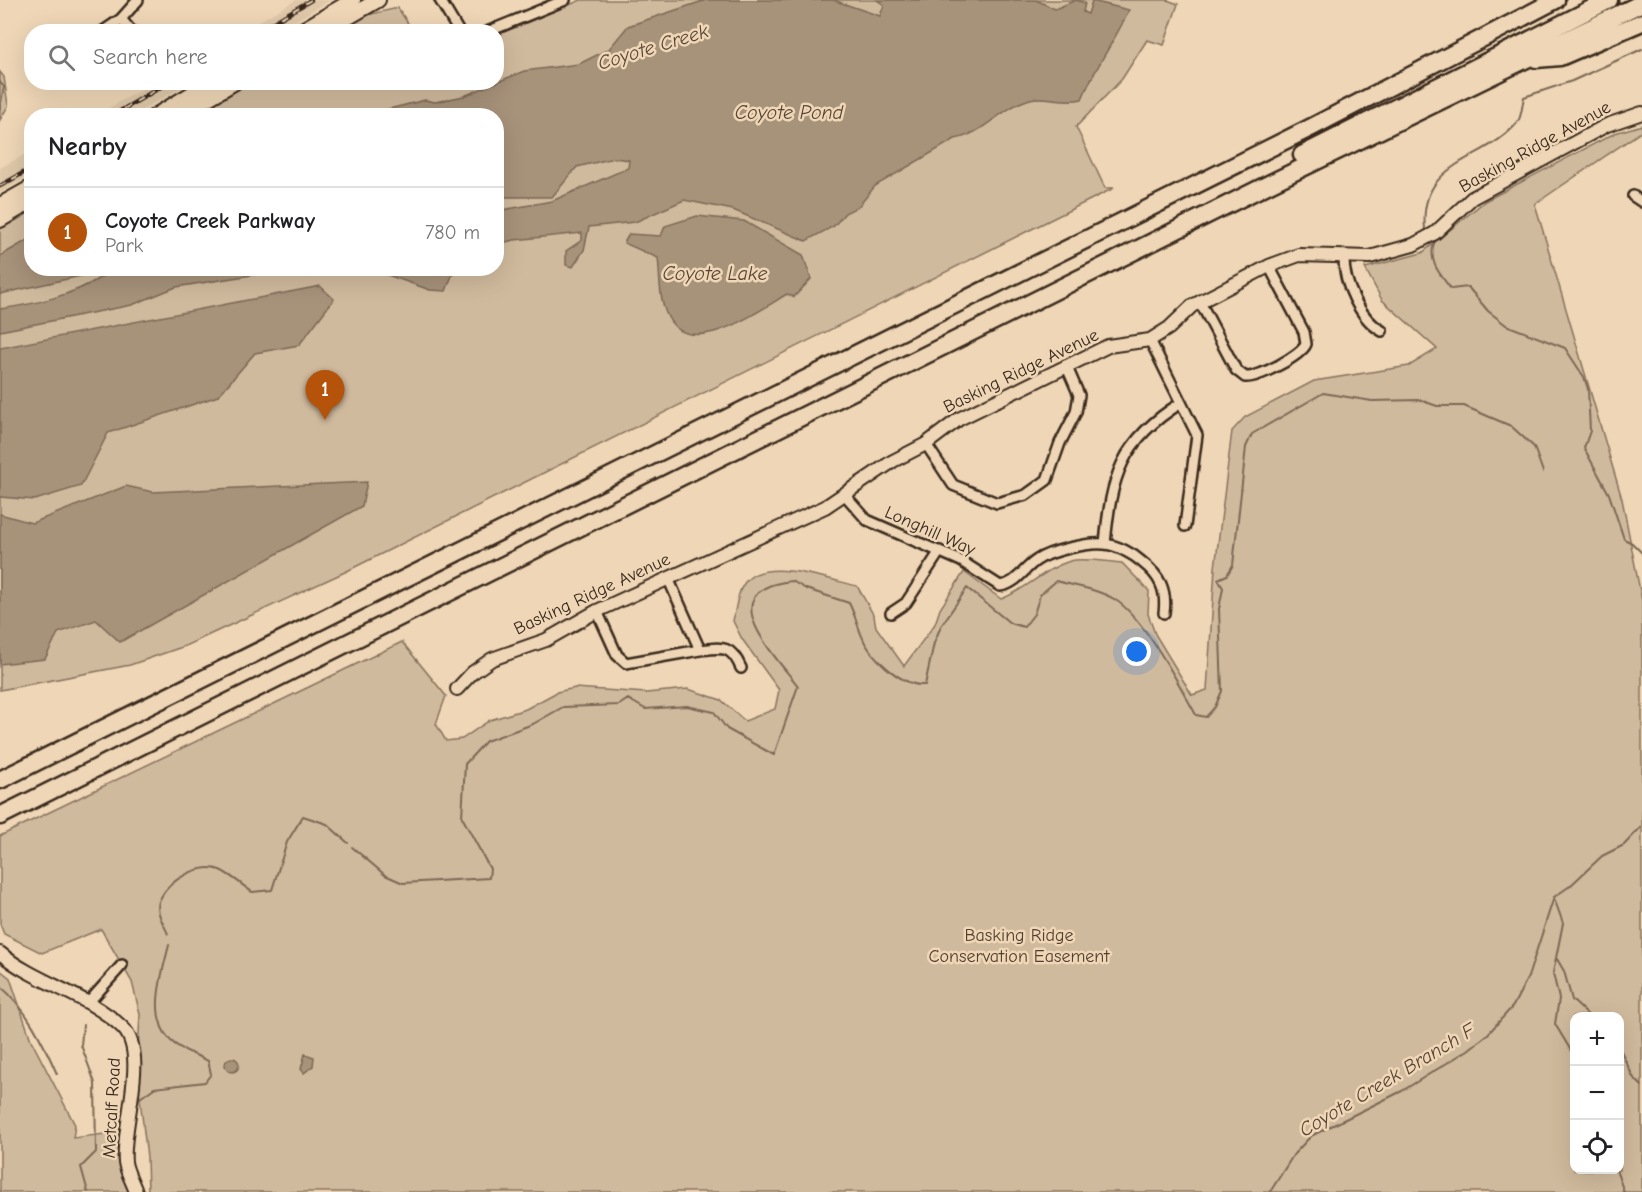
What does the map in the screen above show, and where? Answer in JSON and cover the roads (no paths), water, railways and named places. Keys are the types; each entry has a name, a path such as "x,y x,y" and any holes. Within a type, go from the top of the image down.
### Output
{"highway":[{"path":"0,780 1312,126 1556,0"},
{"path":"1312,126 1340,123 1593,0"},
{"path":"1271,183 1280,166 1609,0"},
{"path":"0,816 1271,183 1642,3"},
{"path":"1528,60 1560,57 1642,22"}],"main road":[{"path":"312,24 353,0"},
{"path":"337,24 378,0"},
{"path":"168,108 198,90"},
{"path":"191,108 222,90"},
{"path":"0,205 24,192"},
{"path":"0,219 24,206"}],"street":[{"path":"114,24 138,0"},
{"path":"440,0 454,24"},
{"path":"535,0 539,10"},
{"path":"504,25 565,0"},
{"path":"121,19 125,24"},
{"name":"Basking Ridge Avenue","path":"457,689 472,673 492,659 546,640 597,611 825,507 893,461 926,444 959,418 1108,346 1150,340 1200,302 1269,266 1299,255 1321,254 1344,257 1383,255 1413,245 1434,233 1472,198 1607,125 1642,113"},
{"path":"1633,196 1642,202"},
{"path":"1344,257 1345,274 1356,299 1366,317 1382,331"},
{"path":"1200,302 1236,370 1245,377 1256,376 1299,353 1306,344 1304,332 1269,266"},
{"path":"1150,340 1197,439 1185,526"},
{"path":"926,444 954,485 997,503 1026,495 1047,480 1060,442 1076,412 1079,395 1066,365"},
{"path":"1164,613 1165,590 1151,569 1130,553 1105,544 1113,483 1124,457 1143,430 1181,403"},
{"name":"Longhill Way","path":"845,495 867,520 940,551 1000,586 1012,583 1039,558 1052,553 1105,544"},
{"path":"891,613 906,603 940,551"},
{"path":"668,578 700,650"},
{"path":"597,611 617,655 626,663 721,648 735,654 741,668"},
{"name":"Metcalf Road","path":"0,953 39,980 89,1002 124,1028 134,1053 125,1162 136,1192"},
{"path":"89,1002 122,965"}],"water":[{"name":"Coyote Pond","path":"706,0 833,0 880,16 884,5 877,0 1036,0 1055,9 1076,0 1085,3 1083,12 1088,14 1092,1 1129,10 1082,99 1069,101 1036,98 1020,103 975,132 955,139 875,186 859,206 845,213 834,226 806,241 733,210 684,200 635,222 589,227 584,250 573,267 566,265 566,251 582,240 582,233 504,242 504,210 552,201 628,168 629,160 614,158 577,167 552,197 504,197 504,108 393,108 425,100 435,102 464,96 478,90 504,90 504,79 524,71 579,64 609,49 628,26"},
{"name":"Coyote Lake","path":"697,216 744,221 803,255 811,279 794,297 787,294 724,329 706,334 690,334 676,328 664,307 658,258 624,243 629,234 661,236 665,226"},
{"path":"24,242 24,276 81,276 0,294 0,256"},
{"path":"103,276 245,276 176,287 132,305 0,331 0,309 53,298"},
{"path":"390,276 452,276 446,291 430,290"},
{"path":"320,286 334,299 299,345 255,353 218,396 108,433 81,486 35,500 0,497 0,348"},
{"path":"367,482 362,506 120,642 96,620 58,633 45,659 0,664 0,514 32,523 126,486 153,492"},
{"path":"305,1054 314,1057 313,1066 304,1073 301,1069"},
{"path":"232,1058 237,1060 239,1065 237,1070 232,1072 227,1070 225,1065 227,1060"}],"waterway":[{"name":"Coyote Creek Branch F","path":"1425,229 1426,206 1432,189 1443,175 1456,165 1504,136 1519,120 1524,97 1572,81 1642,49"},
{"path":"0,82 4,87 0,108"},
{"name":"Coyote Creek Branch F","path":"1434,243 1434,262 1451,289 1468,287 1488,311 1506,325 1565,348 1584,377 1588,389 1590,431 1584,448 1609,494 1624,539 1642,553"},
{"path":"352,847 385,875 403,883 489,878 490,869 462,817 465,764 486,741 533,724 563,707 619,705 628,699 645,709 687,706 714,712 727,729 774,755 798,686 760,635 753,620 751,607 756,595 778,583 792,581 806,589 849,603 865,642 878,660 906,681 925,685 934,643 941,626 967,588 1010,623 1024,627 1034,614 1040,595 1056,581 1093,590 1114,599 1137,620 1159,652 1196,715 1206,717 1215,707 1222,691 1219,609 1223,588 1218,579 1227,575 1233,565 1246,447 1252,434 1323,393 1372,401 1420,400 1437,406 1464,406 1511,426 1534,447 1543,472"},
{"path":"168,934 160,917 158,904 170,885 186,874 203,868 212,868 224,872 252,892 272,890 287,842 303,816 327,824 348,843"},
{"name":"Coyote Creek Branch F","path":"1270,1192 1294,1154 1311,1136 1402,1091 1468,1050 1487,1035 1513,1006 1528,977 1554,897 1570,886 1602,856 1624,845 1642,826"},
{"path":"1554,898 1563,923 1553,973 1559,999 1555,1024 1573,1054 1574,1066"},
{"path":"140,1098 154,1088 205,1082 211,1074 208,1061 171,1041 160,1020 158,995 169,945"},
{"path":"1557,959 1564,971 1572,1000 1585,1012"},
{"path":"0,986 26,1015 57,1074"},
{"path":"83,1025 81,1045 95,1083 96,1152 81,1167 88,1192"},
{"path":"1624,1058 1633,1077 1642,1086"},
{"path":"1617,1174 1624,1192"}],"railway":[{"path":"270,24 311,0"},
{"path":"125,108 156,90"},
{"path":"0,186 24,172"}],"place":[{"name":"Coyote Creek Parkway","path":"325,420"}],"water label":[{"name":"Coyote Creek","path":"653,47"}],"park label":[{"name":"Basking Ridge Conservation Easement","path":"1019,945"}]}
